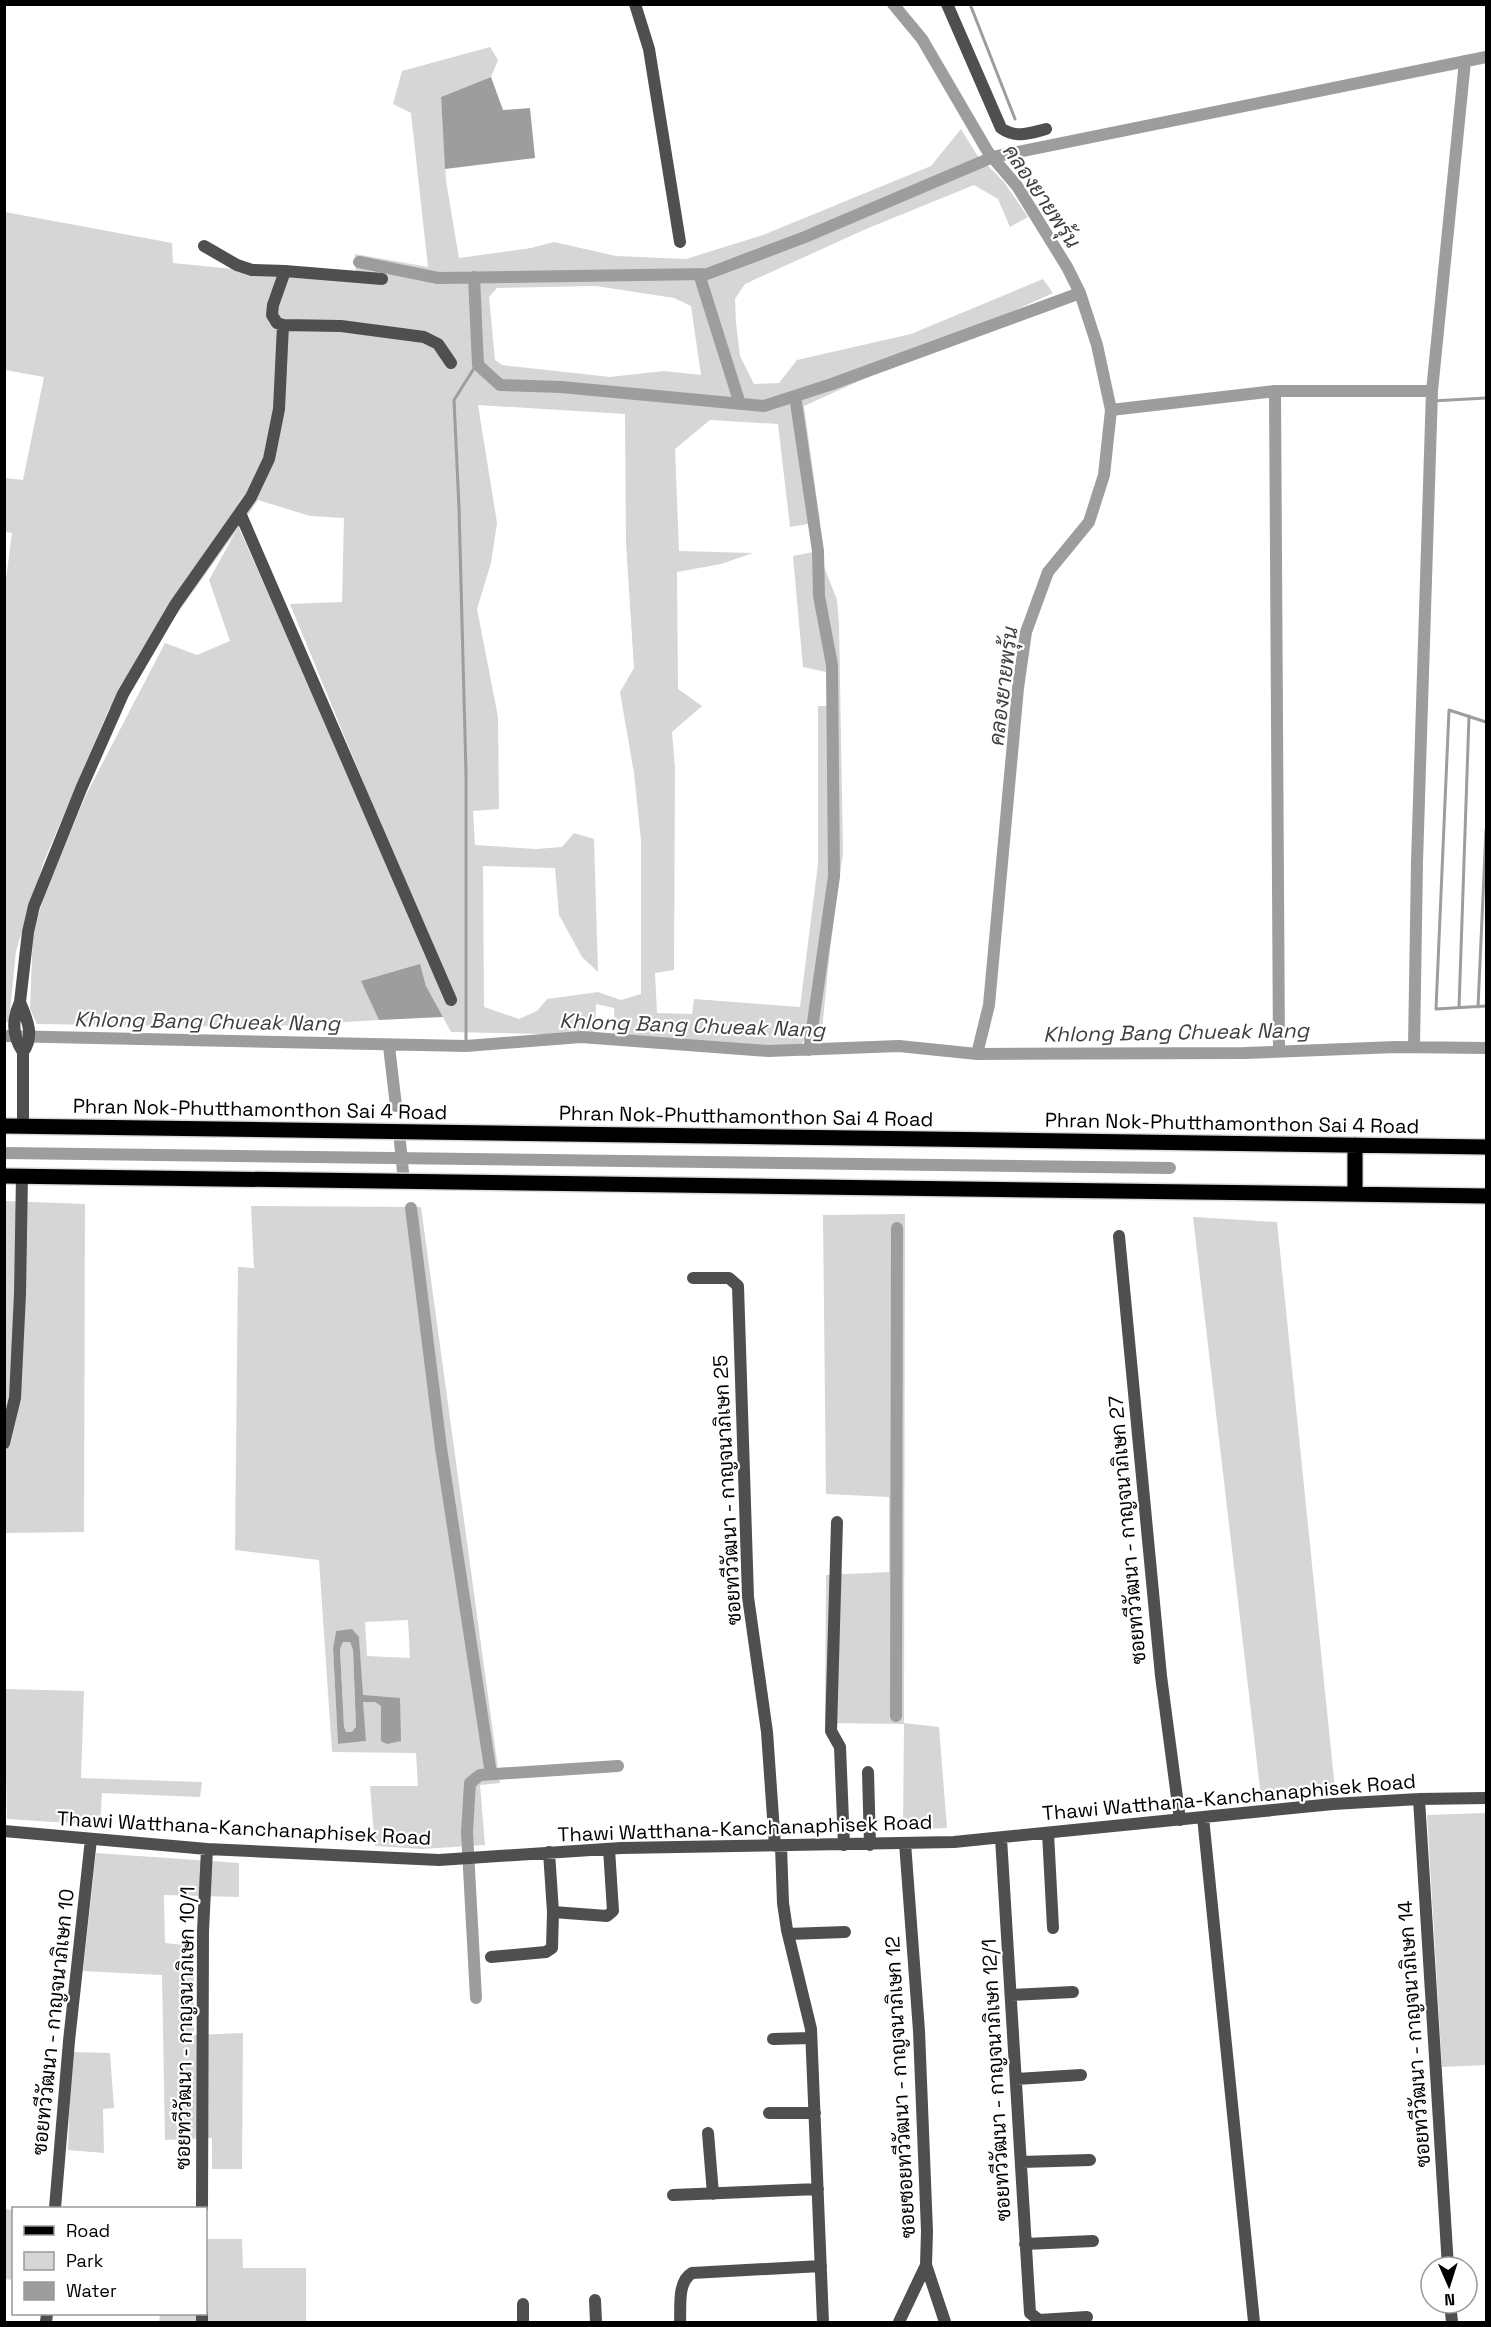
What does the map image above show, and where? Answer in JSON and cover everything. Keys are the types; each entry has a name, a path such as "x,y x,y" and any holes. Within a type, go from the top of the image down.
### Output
{"main road":[{"name":"Phran Nok-Phutthamonthon Sai 4 Road","path":"4,1126 1486,1147"},
{"path":"1355,1145 1355,1194"},
{"path":"4,1176 1486,1196"}],"street":[{"path":"635,4 649,49 680,242"},
{"path":"947,4 1001,128 1009,134 1022,135 1046,129"},
{"path":"204,246 237,266 252,270 382,279"},
{"path":"285,271 273,305 272,315 274,320 283,325 340,326 424,338 438,344 451,363"},
{"path":"23,1126 22,1048 29,1032 20,1009 26,942 34,906 81,789 123,694 175,605 260,481 273,442 279,409 283,325"},
{"path":"240,513 451,1000"},
{"path":"4,1443 15,1398 22,1176"},
{"name":"ซอยทวีวัฒนา - กาญจนาภิเษก 27","path":"1119,1236 1161,1676 1180,1820"},
{"name":"ซอยทวีวัฒนา - กาญจนาภิเษก 25","path":"693,1278 729,1278 738,1286 748,1597 767,1732 783,1903 811,2038 823,2322"},
{"path":"837,1522 831,1731 840,1747 843,1845"},
{"path":"868,1772 870,1845"},
{"name":"Thawi Watthana-Kanchanaphisek Road","path":"4,1831 207,1849 446,1859 549,1852 870,1845 1001,1838 1333,1804 1486,1798"},
{"name":"ซอยทวีวัฒนา - กาญจนาภิเษก 14","path":"1419,1799 1447,2255"},
{"path":"1203,1817 1254,2322"},
{"path":"1048,1833 1053,1928"},
{"name":"ซอยทวีวัฒนา - กาญจนาภิเษก 12/1","path":"1001,1838 1030,2313 1033,2318 1039,2320 1087,2318"},
{"name":"ซอยทวีวัฒนา - กาญจนาภิเษก 10","path":"55,2207 69,2041 91,1839"},
{"name":"ซอยซอยทวีวัฒนา - กาญจนาภิเษก 12","path":"899,2322 926,2265 927,2231 919,2031 905,1843"},
{"name":"ซอยทวีวัฒนา - กาญจนาภิเษก 10/1","path":"202,2207 203,1931 207,1849"},
{"path":"553,1912 607,1916 611,1914 613,1911 609,1850"},
{"path":"491,1957 546,1952 552,1948 553,1912 549,1852"},
{"path":"788,1934 845,1932"},
{"path":"1011,1995 1073,1992"},
{"path":"773,2039 811,2038"},
{"path":"1016,2079 1081,2075"},
{"path":"769,2113 815,2113"},
{"path":"708,2133 713,2194"},
{"path":"1021,2162 1090,2160"},
{"path":"672,2196 818,2189"},
{"path":"1025,2244 1093,2241"},
{"path":"926,2265 945,2322"},
{"path":"680,2322 683,2284 686,2277 692,2273 821,2266"},
{"path":"595,2300 596,2322"},
{"path":"523,2304 523,2322"}],"green space":[{"path":"490,47 498,60 491,77 441,97 446,181 459,258 531,248 554,242 616,256 686,259 763,235 931,166 961,129 977,155 1004,182 1028,217 1010,227 998,199 974,185 866,229 745,284 735,299 736,323 740,356 754,384 779,383 797,360 911,334 1043,279 1053,293 804,406 820,522 790,527 778,424 710,420 675,449 679,551 753,553 721,564 677,572 678,689 702,706 672,732 675,768 674,970 655,973 657,1013 692,1014 694,999 800,1007 818,864 818,706 827,706 826,672 803,667 793,556 818,551 837,600 839,624 843,853 821,1040 804,1040 799,1048 615,1036 614,1008 596,1004 595,1035 451,1032 426,986 420,965 362,981 379,1020 259,1027 37,1024 30,1009 33,933 45,893 86,795 165,643 197,655 230,641 209,580 235,533 109,709 44,861 16,951 9,1022 5,1022 4,594 12,533 5,532 5,478 23,480 44,377 5,370 5,212 172,243 173,263 356,281 355,254 428,267 411,113 393,104 402,71","holes":["596,286 674,298 691,306 701,375 664,371 610,377 502,365 495,360 489,297 497,288","478,405 625,414 626,543 634,668 620,692 634,773 641,841 641,994 621,1000 598,992 547,999 537,1011 519,1019 484,1007 483,866 555,868 559,915 582,957 598,972 594,839 574,833 562,847 536,849 475,845 473,811 499,809 498,717 477,609 491,563 497,523","258,500 310,516 344,518 342,602 290,604 401,874 357,793 239,528"]},
{"path":"5,1201 85,1204 84,1532 5,1533"},
{"path":"251,1206 421,1207 500,1783 480,1785 485,1845 422,1849 375,1846 370,1786 418,1786 416,1753 332,1752 319,1560 235,1550 238,1267 254,1268","holes":["408,1620 410,1658 367,1656 365,1622","336,1631 359,1637 362,1695 402,1712 375,1702 362,1702 366,1741 338,1744 333,1648"]},
{"path":"905,1214 904,1723 939,1727 947,1828 903,1830 904,1724 825,1723 826,1575 889,1572 889,1497 826,1494 823,1215"},
{"path":"1193,1217 1277,1222 1335,1789 1261,1797"},
{"path":"343,1642 350,1642 353,1650 356,1728 353,1732 346,1732 344,1726 340,1648"},
{"path":"4,1689 84,1691 81,1778 202,1782 200,1797 102,1793 100,1825 7,1819"},
{"path":"1486,1813 1486,2065 1442,2067 1427,1815"},
{"path":"96,1853 239,1863 239,1897 164,1895 165,1943 194,1946 194,2035 243,2033 242,2169 212,2169 212,2138 165,2140 162,1975 83,1971"},
{"path":"71,2052 110,2053 114,2108 103,2109 104,2153 68,2150"},
{"path":"5,2209 12,2210 12,2280 5,2279"},
{"path":"207,2239 242,2239 243,2268 306,2268 306,2322 159,2322 160,2315 207,2315"}],"water":[{"path":"491,77 503,110 530,108 535,158 445,169 441,97"},
{"path":"420,964 426,986 443,1017 379,1020 361,981"},
{"path":"352,1629 359,1637 363,1695 400,1698 401,1741 387,1744 381,1741 381,1706 375,1702 363,1702 366,1741 338,1744 333,1648 336,1631","holes":["343,1642 350,1642 353,1650 356,1727 352,1732 346,1732 340,1649"]}],"waterway":[{"name":"คลองยายพรุ้น","path":"893,4 922,39 988,152 1017,186 1067,267 1080,293 1097,345 1111,410 1104,475 1089,522 1048,572 1026,632 1018,688 989,1005 977,1054"},
{"path":"970,4 1015,119"},
{"path":"359,262 438,278 707,274 805,237 993,157 1486,57"},
{"path":"1414,1047 1417,862 1432,391 1465,61"},
{"path":"699,274 740,404"},
{"path":"474,277 478,365 500,385 561,387 764,406 832,384 1080,293"},
{"path":"466,1046 466,773 454,400 478,362"},
{"path":"1275,391 1279,1051"},
{"path":"1111,410 1275,391 1432,391"},
{"path":"795,396 818,551 819,596 832,665 834,876 809,1050"},
{"path":"1432,401 1486,398"},
{"path":"1486,722 1449,710 1436,1009 1486,1006"},
{"path":"1459,1008 1469,716"},
{"path":"1478,1007 1486,830"},
{"name":"Khlong Bang Chueak Nang","path":"4,1036 466,1046 581,1037 768,1051 899,1046 977,1054 1245,1053 1396,1047 1486,1048"},
{"path":"389,1046 396,1106"},
{"path":"400,1142 403,1172"},
{"path":"4,1153 1170,1168"},
{"path":"411,1208 441,1448 491,1774"},
{"path":"896,1716 897,1228"},
{"path":"476,1998 467,1832 470,1783 480,1775 618,1766"}]}
